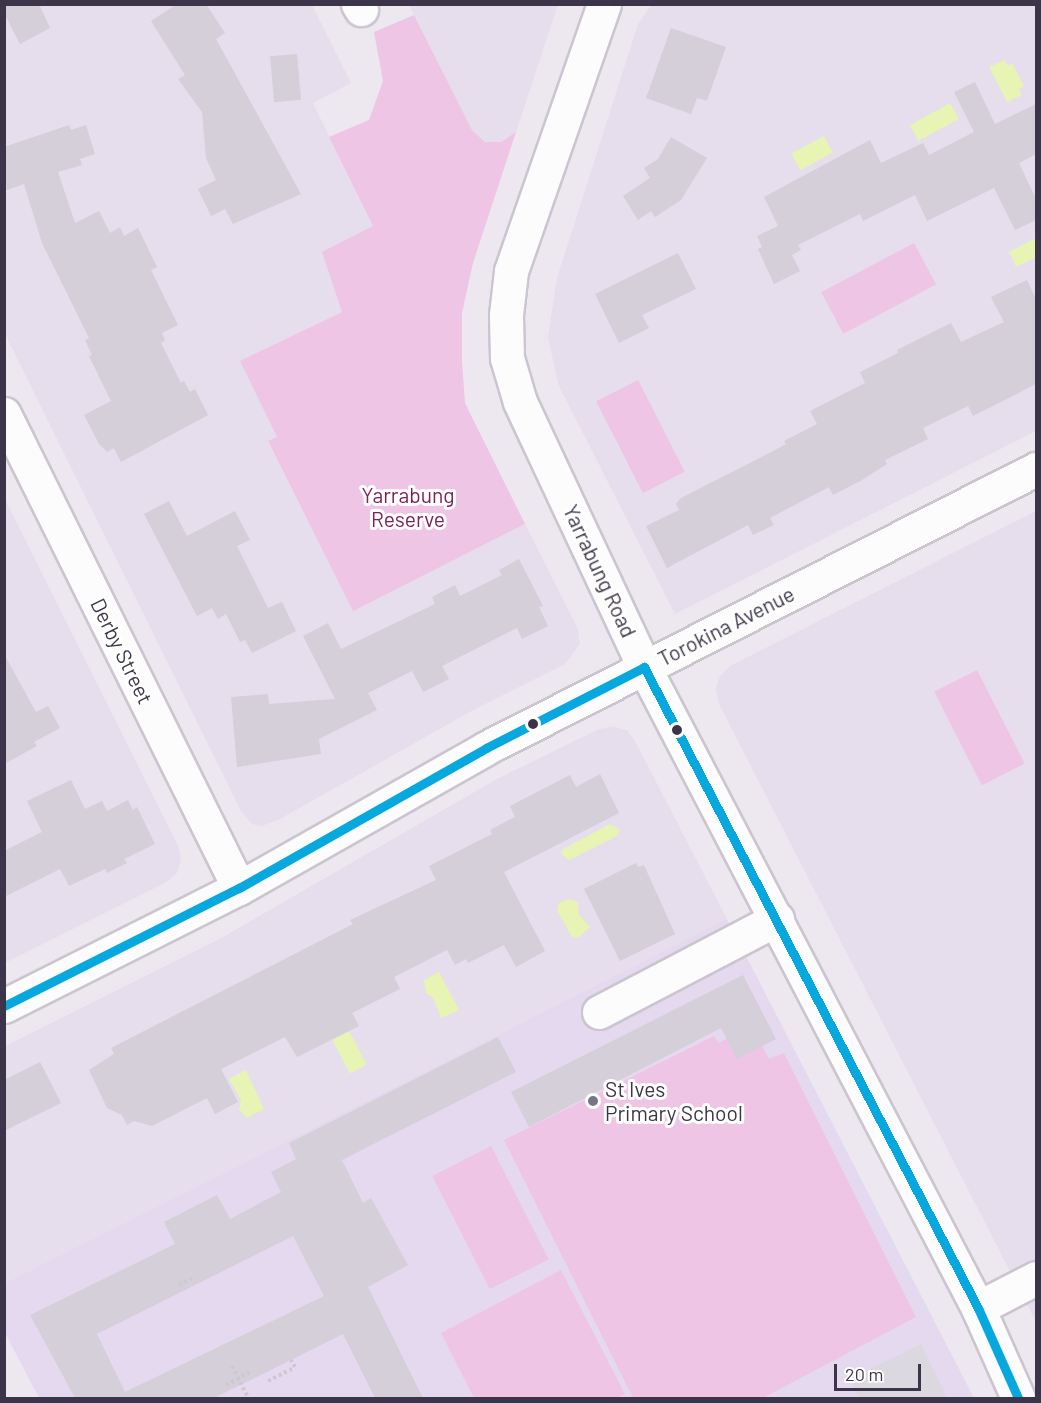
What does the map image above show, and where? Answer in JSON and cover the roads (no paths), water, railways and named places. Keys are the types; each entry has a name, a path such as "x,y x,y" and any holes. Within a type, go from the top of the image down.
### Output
{"street":[{"name":"Yarrabung Road","path":"604,4 511,272 506,315 507,358 520,402 644,667 978,1308 1018,1398"},
{"name":"Derby Street","path":"4,414 239,888"},
{"name":"Torokina Avenue","path":"4,1006 239,888 486,748 1036,469"},
{"path":"599,1012 777,919"},
{"path":"978,1308 1036,1278"}],"place":[{"name":"St Ives Primary School","path":"593,1101"}],"park label":[{"name":"Yarrabung Reserve","path":"408,507"}]}
